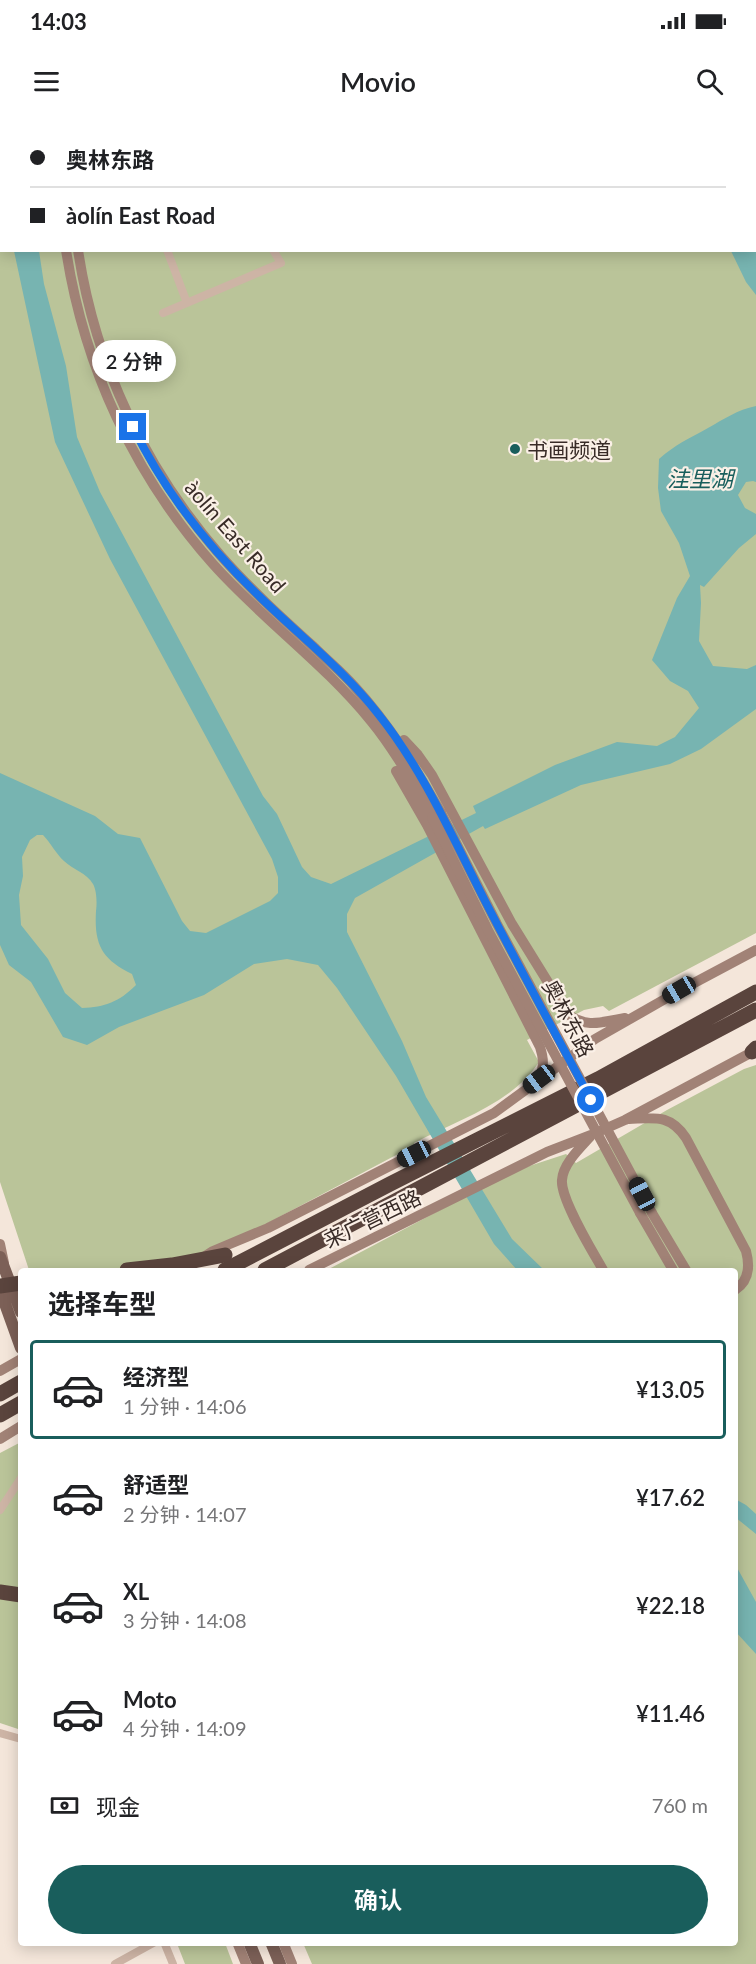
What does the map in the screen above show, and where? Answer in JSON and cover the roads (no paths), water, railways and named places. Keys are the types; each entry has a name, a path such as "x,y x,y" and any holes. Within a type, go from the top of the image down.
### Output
{"highway":[{"path":"269,1268 431,1182 475,1150 756,992"},
{"path":"145,1268 225,1263 289,1236 422,1168 475,1150 756,1010"},
{"path":"2,1284 18,1283"},
{"path":"0,1394 18,1384"},
{"path":"0,1415 18,1405"},
{"path":"0,1592 18,1595"}],"main road":[{"name":"àolín East Road","path":"66,252 84,332 107,400 131,448 158,493 213,565 250,603 375,718"},
{"name":"àolín East Road","path":"78,252 82,278 95,328 118,395 141,443 167,487 222,557 258,595 352,684 375,718"},
{"path":"375,718 405,751 438,817 488,930 672,1268"},
{"path":"375,718 388,757 438,817 468,842 512,924 563,1007 576,1021 593,1025 634,1016"},
{"path":"438,817 441,852 540,1047 544,1059 539,1079"},
{"name":"奥林东路","path":"438,817 652,1212 685,1268"},
{"path":"187,1268 213,1251 268,1228 494,1113 595,1039 756,950"},
{"path":"524,1019 536,1022 560,1012 563,1007"},
{"name":"来广营西路","path":"313,1268 547,1152 625,1120 755,1050"},
{"path":"625,1120 659,1118 679,1127 746,1251 748,1270 744,1282 738,1287"},
{"path":"591,1135 569,1162 562,1179 563,1192 602,1268"},
{"path":"0,1244 2,1284 18,1308"},
{"path":"0,1257 2,1284 18,1337"},
{"path":"0,1371 18,1361"},
{"path":"0,1438 18,1428"},
{"path":"239,1946 246,1964"},
{"path":"251,1946 258,1964"},
{"path":"273,1946 280,1964"},
{"path":"285,1946 292,1964"}],"street":[{"path":"168,252 187,303"},
{"path":"163,313 281,263 274,252"},
{"path":"0,1510 18,1483"},
{"path":"0,1733 18,1738"},
{"path":"114,1964 148,1946"},
{"path":"166,1946 173,1964"}],"water":[{"name":"洼里湖","path":"14,252 39,252 44,284 66,366 77,437 100,492 263,796 277,814 302,867 311,877 331,884 476,813 473,806 555,765 617,742 657,746 675,737 699,708 688,691 670,681 652,660 677,598 690,576 679,543 661,511 658,488 659,459 725,418 756,406 756,482 746,482 738,495 745,508 756,514 756,534 739,548 704,587 700,585 699,641 713,666 747,669 756,665 756,709 701,749 670,764 581,785 485,829 483,826 355,898 347,914 347,932 402,1041 426,1097 512,1239 542,1268 515,1268 494,1244 396,1076 337,988 318,965 287,959 254,964 204,995 119,1027 87,1045 63,1037 31,982 9,965 0,945 0,773 95,816 118,834 140,838 182,921 190,931 206,933 270,901 278,893 278,877 272,859 110,559 55,442","holes":["37,835 43,835 61,858 93,884 96,898 97,933 102,950 113,963 132,974 136,985 124,996 98,1006 82,1008 65,993 48,959 21,925 19,895 23,876 22,857 30,840"]},
{"path":"731,252 756,252 756,295 746,282"},
{"path":"738,1501 756,1514 756,1534 738,1519"},
{"path":"738,1569 756,1602 756,1654 738,1634"}],"place":[{"name":"书画频道","path":"515,449"}]}
